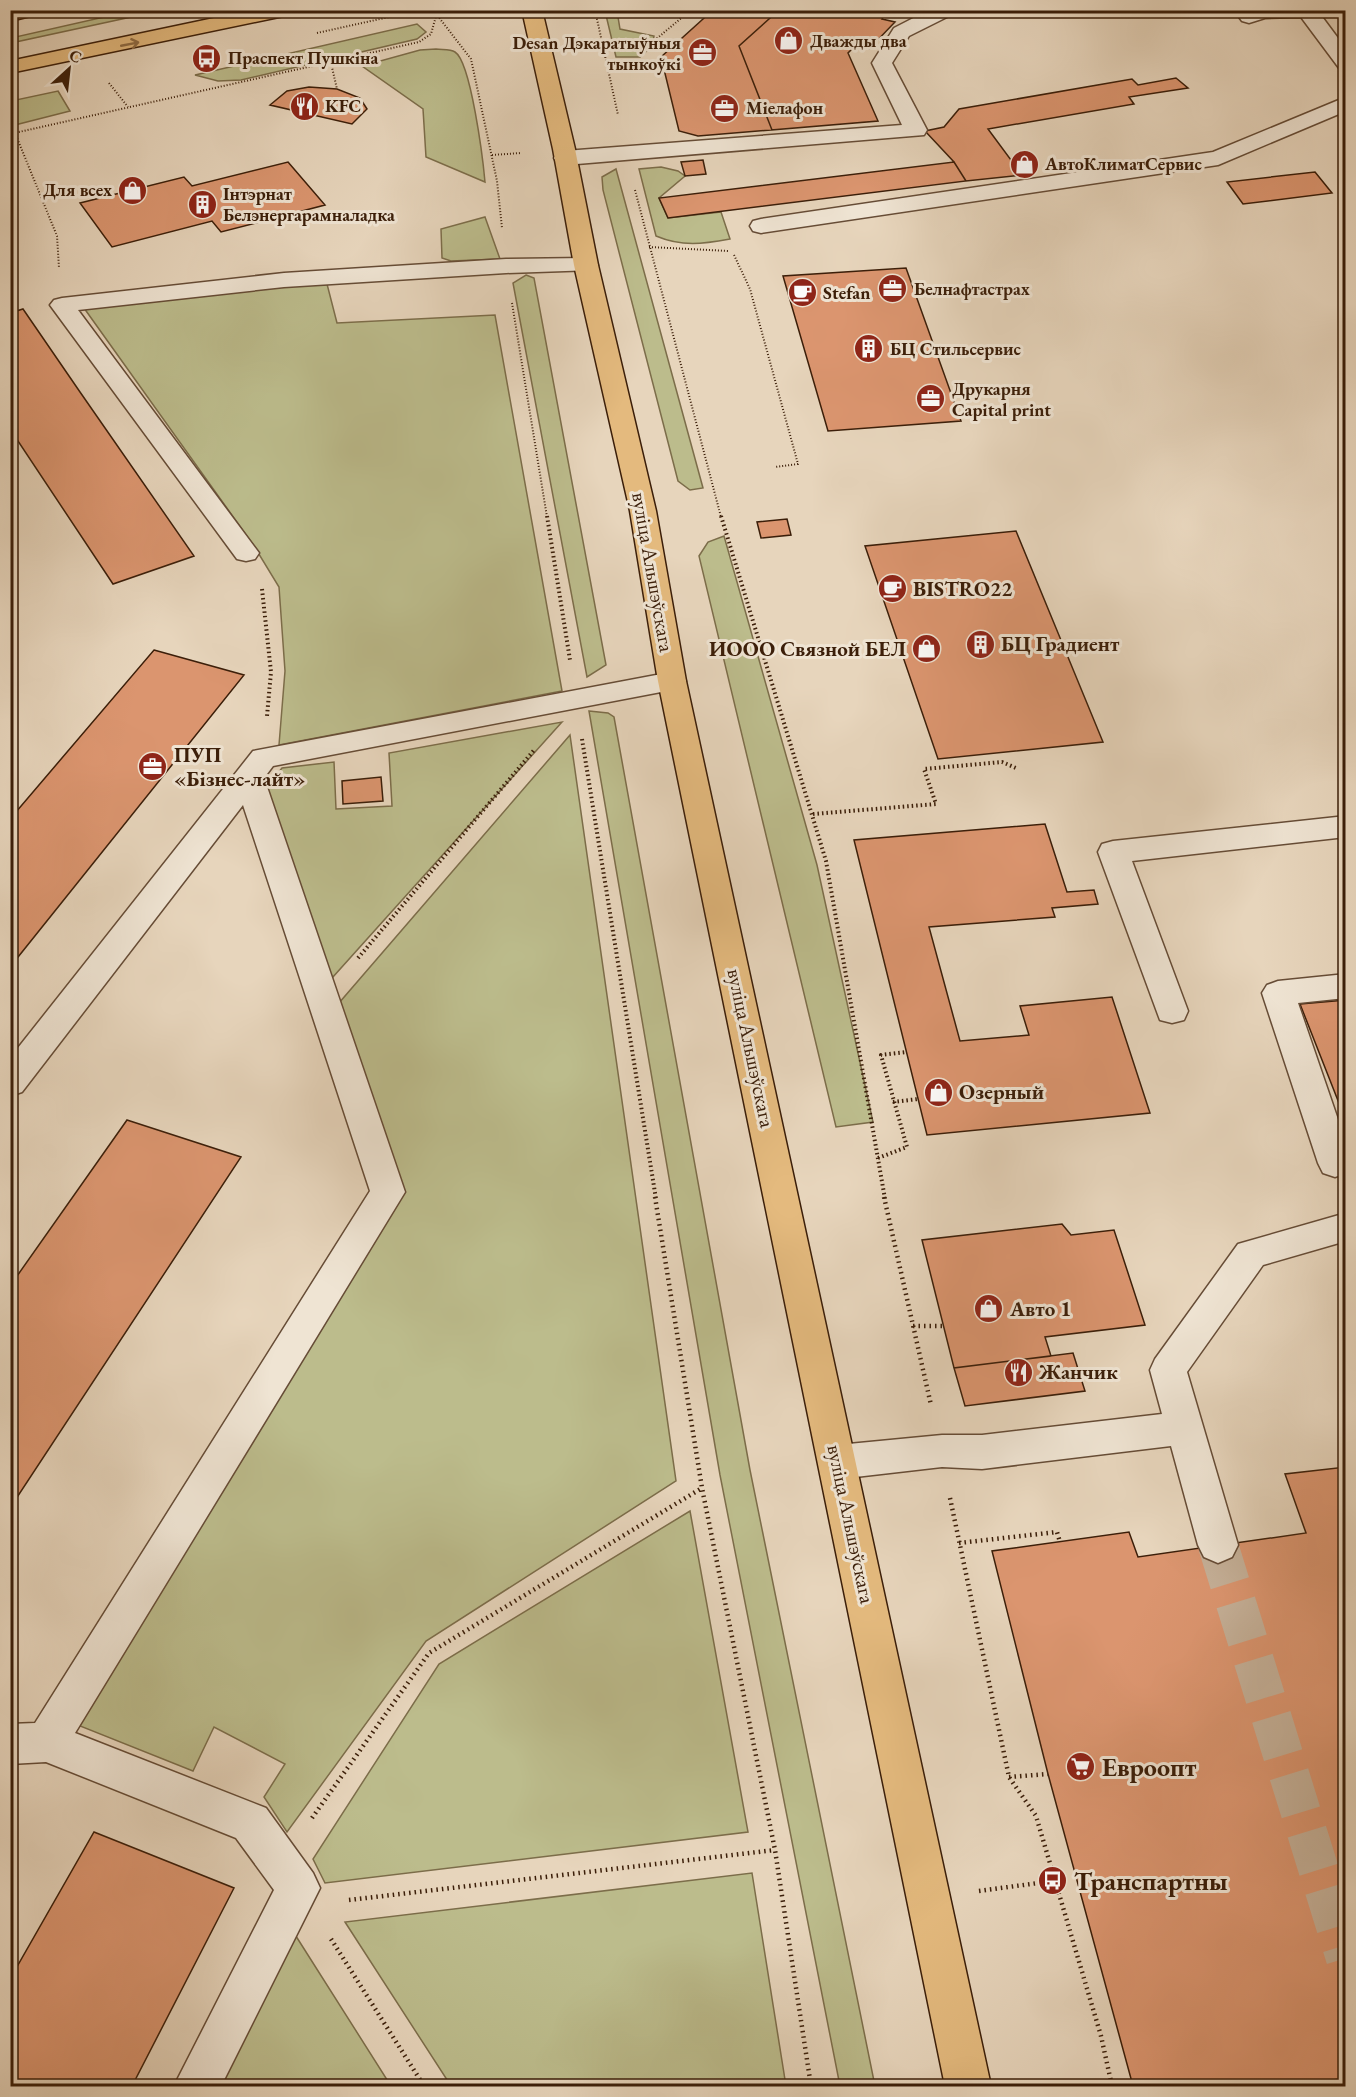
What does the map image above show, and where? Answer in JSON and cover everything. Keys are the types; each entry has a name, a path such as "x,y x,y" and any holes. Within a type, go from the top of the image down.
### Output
{"main road":[{"path":"10,15 32,10"},
{"path":"10,68 284,10"},
{"name":"вуліца Альшэўскага","path":"532,10 586,265 643,511 672,681 968,2086"}],"lane":[{"path":"565,158 916,130 882,63 901,32 946,10"},
{"path":"1249,17 1263,12 1313,10"},
{"path":"1307,11 1346,64"},
{"path":"761,226 1218,158 1346,103"},
{"path":"62,305 284,280 506,266 586,265"},
{"path":"62,305 246,553"},
{"path":"10,1083 256,768 672,681"},
{"path":"197,2086 297,1887 251,1823 28,1743 388,1192 323,999 256,768"},
{"path":"1172,1011 1113,852 1346,826"},
{"path":"1335,1163 1278,993 1346,986"},
{"path":"1218,1545 1168,1370 1251,1254 1346,1227"},
{"path":"838,1462 942,1451 982,1452 1183,1428"}],"path":[{"path":"595,10 649,247 717,503 826,861 878,1158 912,1326 942,1451 1008,1777 1036,1816 1053,1881 1101,2036 1112,2086"},
{"path":"676,45 656,40 691,10"},
{"path":"407,13 437,15 471,59 497,181 506,266 702,1488 776,1850 811,2086"},
{"path":"62,305 57,237 13,133 419,42 431,34 437,15"},
{"path":"331,63 337,89"},
{"path":"649,247 733,251 750,289 798,464 775,467"},
{"path":"246,553 261,580 271,672 256,768"},
{"path":"323,999 576,700"},
{"path":"813,814 936,804 924,770 1002,762 1016,768"},
{"path":"878,1158 907,1147 881,1055 906,1052"},
{"path":"893,1102 918,1099"},
{"path":"912,1326 943,1326"},
{"path":"424,2086 297,1887 308,1823 429,1653 702,1488"},
{"path":"959,1543 1057,1532 1060,1542"},
{"path":"1008,1777 1048,1774"},
{"path":"297,1887 776,1850"},
{"path":"929,1898 1053,1881"}],"green space":[{"path":"135,10 159,11 11,43 11,38"},
{"path":"605,11 617,11 620,29 654,36 652,46 640,57 616,57"},
{"path":"417,24 426,32 417,39 241,80 218,81 195,75"},
{"path":"436,49 455,52 466,73 475,112 485,182 426,157 423,109 362,66 420,50"},
{"path":"58,91 70,111 11,126 11,101"},
{"path":"661,167 678,171 685,176 659,198 668,218 721,212 730,239 693,244 675,242 656,236 639,169"},
{"path":"616,169 703,488 690,490 678,481 603,190 602,177"},
{"path":"485,217 500,259 451,261 442,258 441,229"},
{"path":"526,275 534,278 606,665 587,677 513,283"},
{"path":"327,284 337,323 495,315 562,691 279,745 285,671 279,587 254,546 84,308 281,286"},
{"path":"724,536 817,865 873,1122 836,1127 699,556 708,542"},
{"path":"589,711 608,713 614,717 750,1470 875,2086 840,2086 720,1475"},
{"path":"562,722 332,978 263,792 282,768 334,762 336,809 392,806 389,753"},
{"path":"570,735 676,1481 426,1641 287,1832 264,1797 285,1764 214,1727 193,1771 75,1724 398,1199 339,1003"},
{"path":"690,1511 748,1832 325,1883 313,1859 439,1664"},
{"path":"752,1873 786,2086 451,2086 345,1922"},
{"path":"294,1933 391,2086 216,2086"}],"building":[{"path":"713,10 897,10 887,13 882,19 895,22 869,49 855,46 848,53 878,121 698,136 679,131 661,57"},
{"path":"779,10 897,10 887,13 882,19 895,22 869,49 855,46 848,53 878,121 772,130 739,46"},
{"path":"1176,78 1188,88 1129,97 1134,104 988,129 1022,175 966,181 954,162 925,131 944,127 959,109 1132,79 1138,85"},
{"path":"309,87 337,89 360,98 367,109 352,124 270,105 287,91"},
{"path":"703,160 706,174 685,176 681,162"},
{"name":"Інтэрнат Белэнергарамналадка","path":"288,162 325,205 221,232 212,221 112,247 80,203 184,177 192,186"},
{"path":"954,162 966,181 668,218 659,198"},
{"path":"1315,172 1332,193 1243,204 1227,182"},
{"name":"БЦ Стильсервис","path":"906,268 961,421 828,431 783,276"},
{"path":"23,309 194,556 113,584 10,429 10,313"},
{"path":"787,519 791,535 761,538 757,522"},
{"name":"БЦ Градиент","path":"1016,531 1103,742 938,759 865,546"},
{"path":"154,650 244,675 10,967 10,819"},
{"path":"381,777 383,801 343,804 342,781"},
{"path":"1045,824 1067,892 1094,890 1098,904 1052,908 1055,917 929,927 960,1041 1029,1035 1020,1006 1112,997 1150,1113 927,1135 854,840"},
{"path":"1346,1000 1346,1121 1300,1004"},
{"path":"127,1120 241,1157 10,1508 10,1286"},
{"path":"1062,1224 1071,1235 1114,1230 1145,1325 1045,1337 1051,1356 954,1368 922,1240"},
{"path":"1073,1353 1085,1391 965,1406 954,1368"},
{"path":"1346,1467 1346,2078 1307,2084 1308,2086 1133,2086 1048,1774 992,1551 1129,1532 1138,1557 1306,1533 1285,1474"},
{"path":"94,1832 234,1888 132,2086 10,2086 10,1979"}],"tunnel":[{"path":"1218,1545 1346,1958"}],"place":[{"name":"Дважды два","path":"789,41"},
{"name":"Desan Дэкаратыўныя тынкоўкі","path":"702,53"},
{"name":"Праспект Пушкіна","path":"207,58"},
{"name":"KFC","path":"304,106"},
{"name":"Міелафон","path":"725,108"},
{"name":"АвтоКлиматСервис","path":"1024,164"},
{"name":"Для всех","path":"133,190"},
{"name":"Інтэрнат Белэнергарамналадка","path":"202,204"},
{"name":"Белнафтастрах","path":"893,289"},
{"name":"Stefan","path":"802,293"},
{"name":"БЦ Стильсервис","path":"869,349"},
{"name":"Друкарня Capital print","path":"931,399"},
{"name":"BISTRO22","path":"892,589"},
{"name":"БЦ Градиент","path":"980,644"},
{"name":"ИООО Связной БЕЛ","path":"927,649"},
{"name":"ПУП «Бізнес-лайт»","path":"153,767"},
{"name":"Озерный","path":"938,1092"},
{"name":"Авто 1","path":"989,1309"},
{"name":"Жанчик","path":"1018,1372"},
{"name":"Евроопт","path":"1081,1767"},
{"name":"Транспартны","path":"1053,1881"}]}
